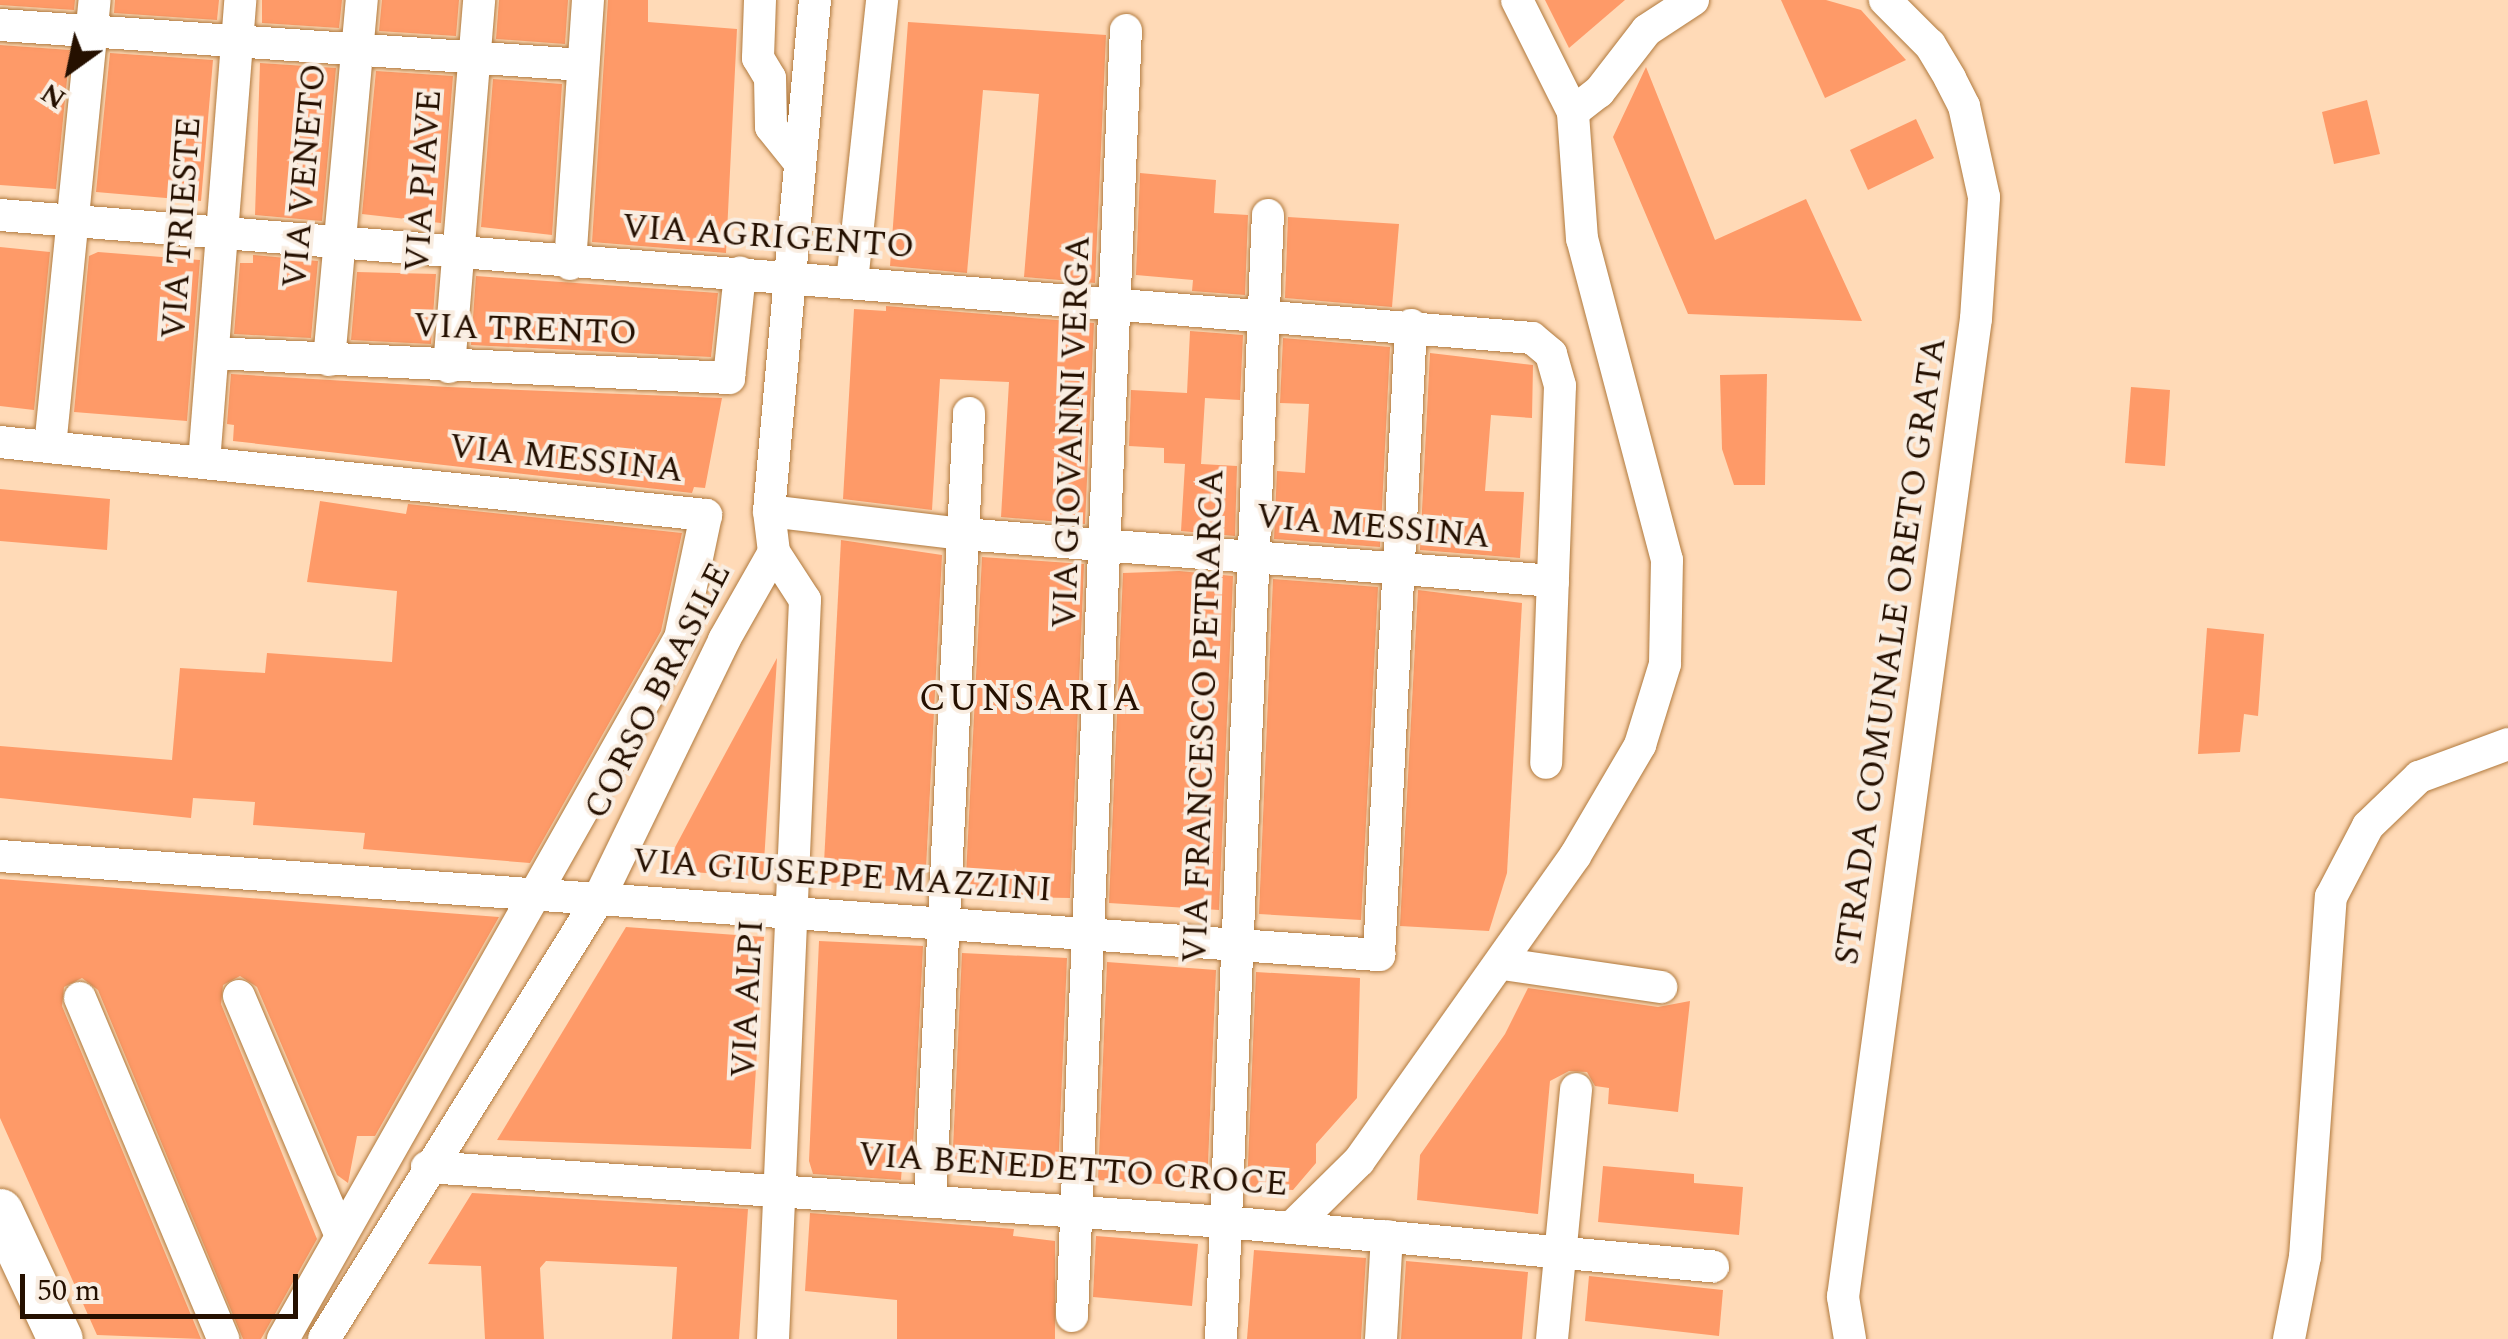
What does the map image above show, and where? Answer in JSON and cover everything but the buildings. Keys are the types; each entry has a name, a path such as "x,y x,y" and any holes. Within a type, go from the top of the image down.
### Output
{"street":[{"name":"VIA TRIESTE","path":"204,462 240,0"},
{"name":"VIA VENETO","path":"329,360 362,0"},
{"name":"VIA PIAVE","path":"448,368 479,0"},
{"path":"570,264 588,0"},
{"path":"760,0 758,58 770,78 771,128 799,162"},
{"name":"CORSO BRASILE","path":"324,1339 427,1167 600,898 724,640 774,552 770,511 794,276 799,162 815,0"},
{"path":"852,282 882,0"},
{"path":"1292,1227 1358,1161 1502,964 1640,745 1665,664 1670,606 1666,560 1582,239 1572,112 1517,0"},
{"path":"1572,112 1599,92 1647,30 1692,0"},
{"name":"STRADA COMUNALE ORETO GRATA","path":"1850,1339 1843,1297 1976,319 1984,197 1964,106 1950,78 1930,44 1885,0"},
{"path":"50,447 93,16"},
{"path":"0,24 93,16 236,41 583,65"},
{"name":"VIA GIOVANNI VERGA","path":"1072,1316 1126,30"},
{"name":"VIA FRANCESCO PETRARCA","path":"1215,1338 1225,1222 1250,557 1268,214"},
{"name":"VIA AGRIGENTO","path":"0,215 570,264 794,276 1411,325 1532,338 1551,354 1560,386 1553,581"},
{"name":"VIA TRENTO","path":"213,353 448,368 730,378 740,274"},
{"path":"1399,569 1411,325"},
{"path":"930,1200 969,412"},
{"name":"VIA MESSINA","path":"0,442 706,516 680,638 536,894"},
{"name":"VIA MESSINA","path":"770,511 963,534 1553,581"},
{"name":"VIA ALPI","path":"774,552 806,600 774,1339"},
{"name":"VIA GIUSEPPE MAZZINI","path":"0,856 1379,955 1399,569"},
{"path":"1546,763 1553,581"},
{"path":"2289,1339 2305,1258 2330,897 2368,826 2419,777 2508,744"},
{"path":"283,1339 536,894"},
{"path":"1502,964 1661,987"},
{"path":"239,996 341,1236"},
{"path":"80,998 223,1339"},
{"path":"1552,1339 1576,1089"},
{"name":"VIA BENEDETTO CROCE","path":"427,1167 780,1188 1292,1227 1713,1266"},
{"path":"2,1218 60,1339"},
{"path":"1381,1339 1387,1236"}],"district":[{"name":"CUNSARIA","path":"1031,700"}]}
